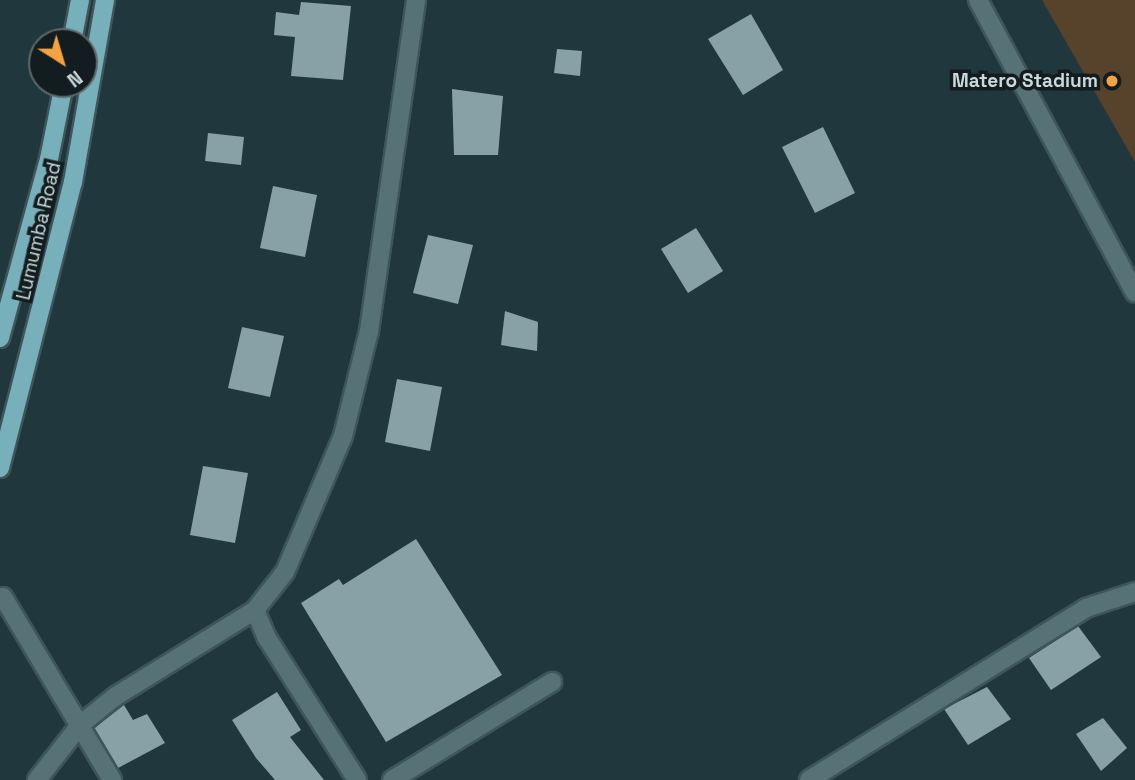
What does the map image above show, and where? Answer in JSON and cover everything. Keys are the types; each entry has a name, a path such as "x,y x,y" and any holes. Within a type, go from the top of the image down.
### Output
{"main road":[{"path":"75,28 80,0"},
{"name":"Lumumba Road","path":"0,468 74,182 105,0"},
{"name":"Lumumba Road","path":"0,338 49,159 61,98"}],"street":[{"path":"37,780 80,725 116,696 255,610 285,572 343,436 369,331 416,0"},
{"path":"978,0 1135,293"},
{"path":"809,780 832,774 1086,608 1135,592"},
{"path":"3,597 112,780"},
{"path":"255,610 267,638 357,780"},
{"path":"391,780 552,682"}],"shaded area":[{"name":"Matero Stadium","path":"1042,0 1135,0 1135,162"}],"building":[{"path":"301,2 351,6 343,80 291,76 295,37 274,35 276,12 299,15"},
{"path":"751,14 783,70 743,95 708,39"},
{"path":"557,49 582,51 580,76 554,73"},
{"path":"452,89 503,96 498,155 454,155"},
{"path":"823,127 855,193 815,213 782,147"},
{"path":"208,133 244,137 241,165 205,161"},
{"path":"273,186 317,195 305,257 260,248"},
{"path":"696,228 723,271 688,293 661,249"},
{"path":"428,235 473,245 458,304 413,293"},
{"path":"505,311 538,322 537,351 501,345"},
{"path":"242,327 284,336 270,397 228,388"},
{"path":"397,379 442,387 430,451 385,442"},
{"path":"203,466 248,473 235,543 190,535"},
{"path":"416,539 502,675 386,742 301,603 339,579 343,585"},
{"path":"1078,626 1101,657 1051,690 1029,658"},
{"path":"987,687 1011,719 968,745 944,709"},
{"path":"277,692 301,730 290,737 324,780 275,780 256,758 232,720"},
{"path":"124,705 133,720 147,714 165,743 118,768 94,728"},
{"path":"1103,718 1127,748 1101,771 1076,734"}],"place":[{"name":"Matero Stadium","path":"1112,81"}]}
